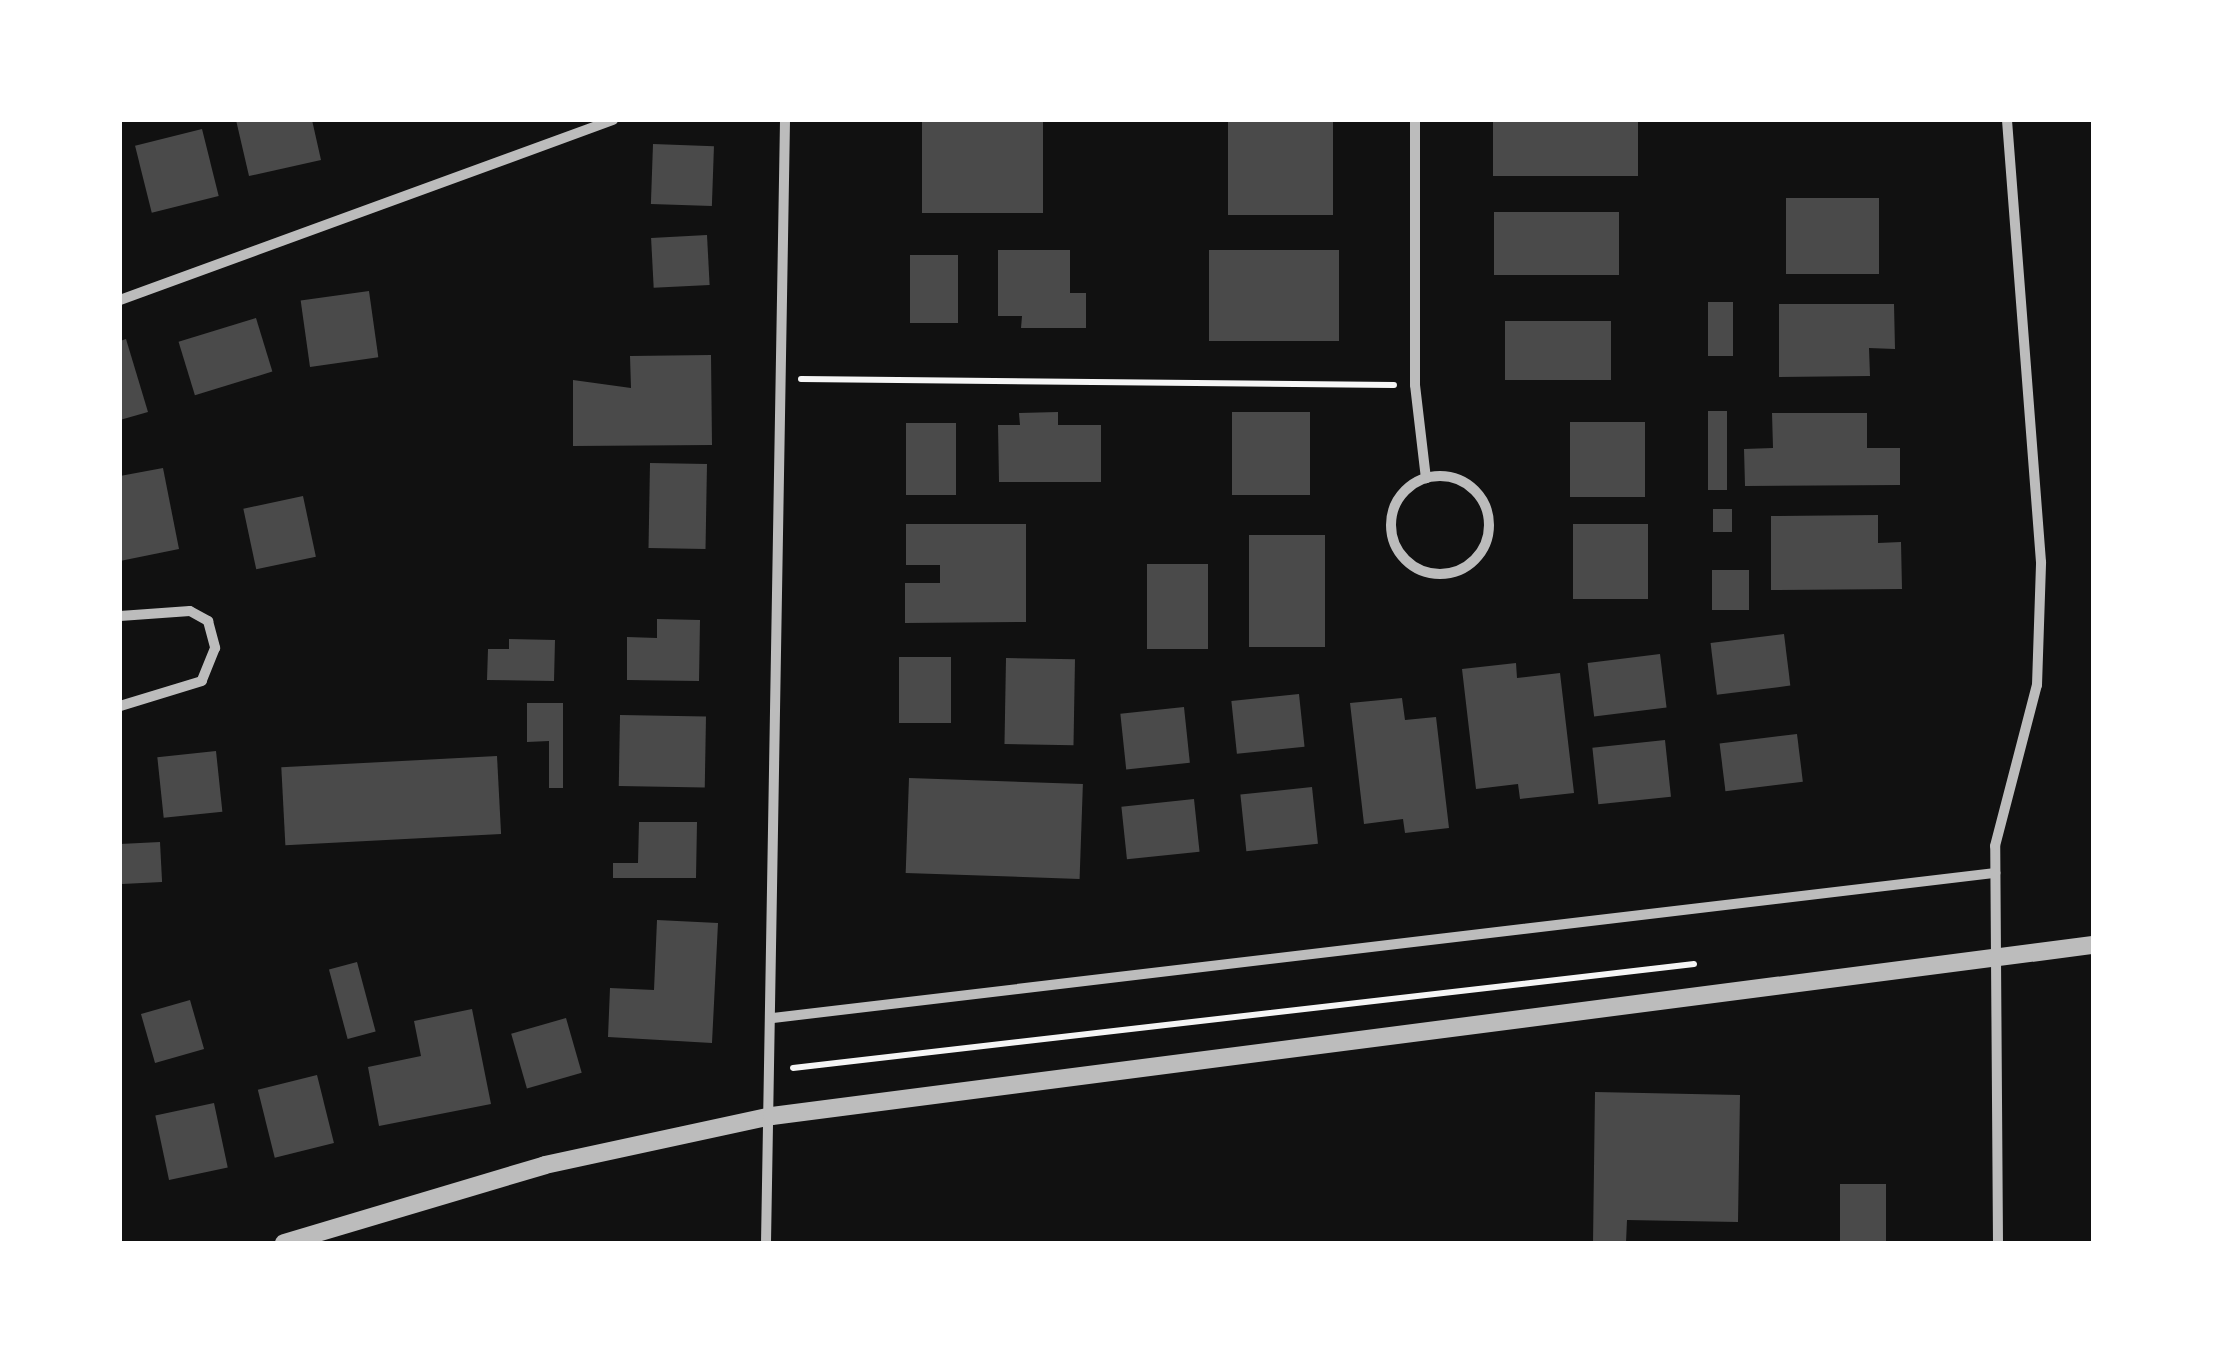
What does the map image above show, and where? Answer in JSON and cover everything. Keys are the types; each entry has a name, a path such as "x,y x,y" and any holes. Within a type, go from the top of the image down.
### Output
{"street":[{"path":"120,300 613,120"},
{"path":"766,1243 772,1116 785,120"},
{"path":"1414,120 1415,385 1426,478"},
{"path":"1998,1243 1995,846 2037,685 2041,562 2007,120"},
{"path":"1426,478 1460,480 1485,503 1490,520 1482,553 1454,573 1420,571 1396,547 1392,513 1399,498 1426,478"},
{"path":"120,616 190,611 208,621 216,648 202,681 120,706"},
{"path":"773,1018 1995,872"},
{"path":"284,1243 545,1165 772,1116 2093,945"}],"path":[{"path":"782,378 1415,385"},
{"path":"772,1070 1699,964"}],"building":[{"path":"236,120 312,120 321,160 249,176"},
{"path":"922,120 1043,120 1043,213 922,213"},
{"path":"1228,120 1333,120 1333,215 1228,215"},
{"path":"1493,120 1638,120 1638,176 1493,176"},
{"path":"202,129 219,196 152,213 135,146"},
{"path":"653,144 714,146 712,206 651,204"},
{"path":"1786,198 1879,198 1879,274 1786,274"},
{"path":"1494,212 1619,212 1619,275 1494,275"},
{"path":"707,235 710,285 654,288 651,238"},
{"path":"998,250 1070,250 1070,293 1086,293 1086,328 1021,328 1022,316 998,316"},
{"path":"1209,250 1339,250 1339,341 1209,341"},
{"path":"910,255 958,255 958,323 910,323"},
{"path":"369,291 378,357 310,367 301,301"},
{"path":"1708,302 1733,302 1733,356 1708,356"},
{"path":"1779,304 1894,304 1895,349 1869,348 1870,376 1779,377"},
{"path":"256,318 272,372 195,395 179,342"},
{"path":"1505,321 1611,321 1611,380 1505,380"},
{"path":"126,339 148,412 120,420 120,341"},
{"path":"711,355 712,445 573,446 573,380 631,388 630,356"},
{"path":"1708,411 1727,411 1727,490 1708,490"},
{"path":"1058,412 1058,425 1101,425 1101,482 999,482 998,425 1020,425 1019,413"},
{"path":"1232,412 1310,412 1310,495 1232,495"},
{"path":"1772,413 1867,413 1867,448 1900,448 1900,485 1745,486 1744,449 1773,448"},
{"path":"1570,422 1645,422 1645,497 1570,497"},
{"path":"906,423 956,423 956,495 906,495"},
{"path":"650,463 707,464 706,549 649,548"},
{"path":"163,468 179,549 120,561 120,476"},
{"path":"303,496 316,557 256,569 243,509"},
{"path":"1713,509 1732,509 1732,532 1713,532"},
{"path":"1878,515 1878,543 1901,542 1902,589 1771,590 1771,516"},
{"path":"906,524 1026,524 1026,622 905,623 905,583 940,583 940,565 906,565"},
{"path":"1573,524 1648,524 1648,599 1573,599"},
{"path":"1249,535 1325,535 1325,647 1249,647"},
{"path":"1147,564 1208,564 1208,649 1147,649"},
{"path":"1712,570 1749,570 1749,610 1712,610"},
{"path":"657,619 700,620 699,681 627,680 627,637 657,638"},
{"path":"1784,634 1790,686 1717,695 1711,643"},
{"path":"509,639 555,640 554,681 487,680 488,649 509,649"},
{"path":"1660,654 1667,708 1594,716 1588,663"},
{"path":"899,657 951,657 951,723 899,723"},
{"path":"1006,658 1075,659 1073,745 1004,744"},
{"path":"1516,663 1517,678 1560,673 1574,793 1520,799 1518,784 1476,789 1462,669"},
{"path":"1299,694 1305,747 1237,754 1231,701"},
{"path":"1402,698 1405,720 1436,717 1449,828 1405,833 1403,819 1364,824 1350,703"},
{"path":"527,703 563,703 563,788 549,788 549,741 527,742"},
{"path":"1184,707 1190,763 1126,769 1120,714"},
{"path":"620,715 706,717 705,787 619,786"},
{"path":"1797,734 1803,782 1725,791 1720,744"},
{"path":"1665,740 1671,797 1598,804 1592,748"},
{"path":"216,751 222,812 164,818 157,757"},
{"path":"497,756 501,834 285,845 281,767"},
{"path":"909,778 1083,784 1080,879 906,873"},
{"path":"1312,787 1318,844 1246,851 1240,795"},
{"path":"1194,799 1200,852 1127,859 1121,807"},
{"path":"639,822 697,822 696,878 613,878 613,863 638,863"},
{"path":"160,842 162,882 122,884 120,844"},
{"path":"657,920 718,923 712,1043 608,1037 610,988 654,990"},
{"path":"357,962 376,1032 348,1039 329,970"},
{"path":"190,1000 204,1049 155,1063 141,1014"},
{"path":"472,1009 491,1104 379,1126 368,1067 421,1056 414,1021"},
{"path":"566,1018 582,1073 527,1089 511,1034"},
{"path":"317,1075 334,1143 275,1158 258,1090"},
{"path":"1595,1092 1740,1095 1738,1222 1627,1220 1626,1243 1593,1243"},
{"path":"214,1103 228,1168 169,1180 155,1115"},
{"path":"1840,1184 1886,1184 1886,1243 1840,1243"}]}
